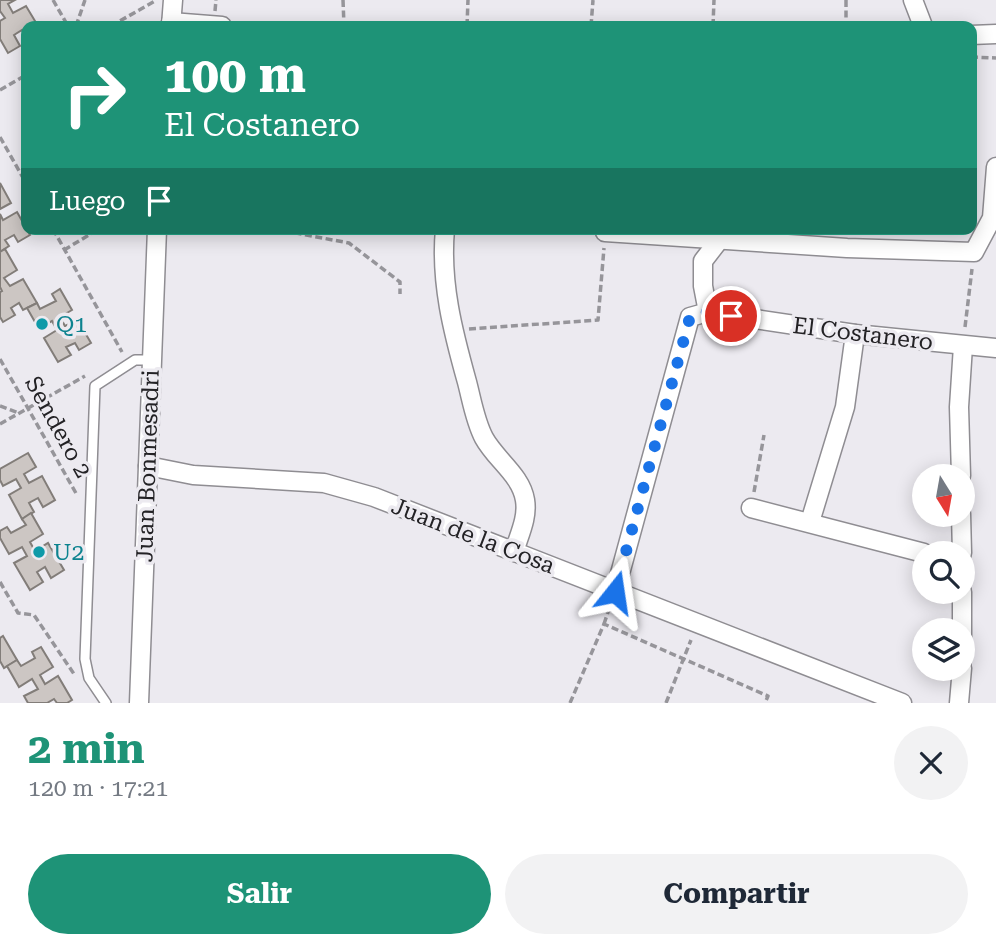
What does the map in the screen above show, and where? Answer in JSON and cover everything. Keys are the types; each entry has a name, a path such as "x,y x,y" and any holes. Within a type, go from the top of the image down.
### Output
{"street":[{"path":"171,21 173,0"},
{"path":"913,0 921,21"},
{"path":"977,35 996,34"},
{"path":"668,235 847,248 974,252 992,218 996,167"},
{"name":"Juan Bonmesadri","path":"139,703 157,235"},
{"path":"446,235 446,289 453,330 484,437 523,493 525,519 514,552"},
{"path":"668,235 703,261"},
{"path":"708,312 703,286 703,261 720,239"},
{"name":"El Costanero","path":"615,592 690,317 708,312 855,334 996,348"},
{"path":"810,522 845,407 855,334"},
{"path":"962,464 963,346"},
{"name":"Juan de la Cosa","path":"148,466 193,475 324,483 374,497 902,703"},
{"path":"751,508 912,550"},
{"path":"959,703 960,681"}],"lane":[{"path":"106,703 89,678 85,659 95,386 135,360 152,360"}],"path":[{"path":"53,0 65,21"},
{"path":"78,21 86,0"},
{"path":"120,21 157,0"},
{"path":"343,0 344,21"},
{"path":"467,21 468,0"},
{"path":"591,21 593,0"},
{"path":"713,21 714,0"},
{"path":"846,0 846,21"},
{"path":"977,57 996,58"},
{"path":"0,90 21,78"},
{"path":"0,137 21,174"},
{"path":"0,150 5,147"},
{"path":"56,235 123,354"},
{"path":"64,250 89,235"},
{"path":"306,235 349,243 400,282 400,294"},
{"path":"453,330 598,320 605,235"},
{"path":"963,346 974,252"},
{"name":"Sendero 2","path":"0,359 80,501 91,507"},
{"path":"0,424 88,374"},
{"path":"0,406 19,413"},
{"path":"751,508 764,435"},
{"path":"0,582 18,613 34,615 74,675"},
{"path":"570,703 604,624 768,696 765,703"},
{"path":"666,703 697,625"}],"building":[{"path":"0,0 15,0 8,4 13,13 26,6 35,21 21,21 21,31 14,35 20,46 8,53 0,39 0,21 5,18 0,11"},
{"path":"0,183 11,203 0,209"},
{"path":"17,212 21,219 21,235 30,235 18,242 14,235 5,240 9,246 0,252 0,214 3,220"},
{"path":"5,249 17,270 4,278 10,286 23,279 37,303 23,310 19,303 11,308 15,315 3,322 0,317 0,252"},
{"name":"Q1","path":"60,289 72,310 60,317 65,326 77,319 91,343 79,350 75,343 66,347 71,355 58,362 44,338 57,330 52,321 39,329 27,308 37,303 40,309 56,301 52,294"},
{"path":"28,453 36,467 24,474 29,483 42,476 55,500 43,507 38,498 29,503 34,512 22,519 9,495 21,488 16,479 3,486 0,469"},
{"name":"U2","path":"31,513 43,534 30,542 35,551 48,543 64,570 51,578 45,567 37,572 43,582 30,590 14,563 27,556 22,547 9,554 0,538 0,531 7,527 11,533 26,525 22,519"},
{"path":"3,636 17,660 4,668 0,661 0,638"},
{"path":"41,647 53,667 40,675 45,684 58,676 72,700 67,703 57,703 54,699 47,703 28,703 24,696 38,689 32,679 19,687 7,666 17,660 21,666 35,658 32,652"}],"place":[{"name":"Q1","path":"42,324"},
{"name":"U2","path":"39,552"}],"route":[{"path":"615,592 690,317 708,312 731,316"}]}
